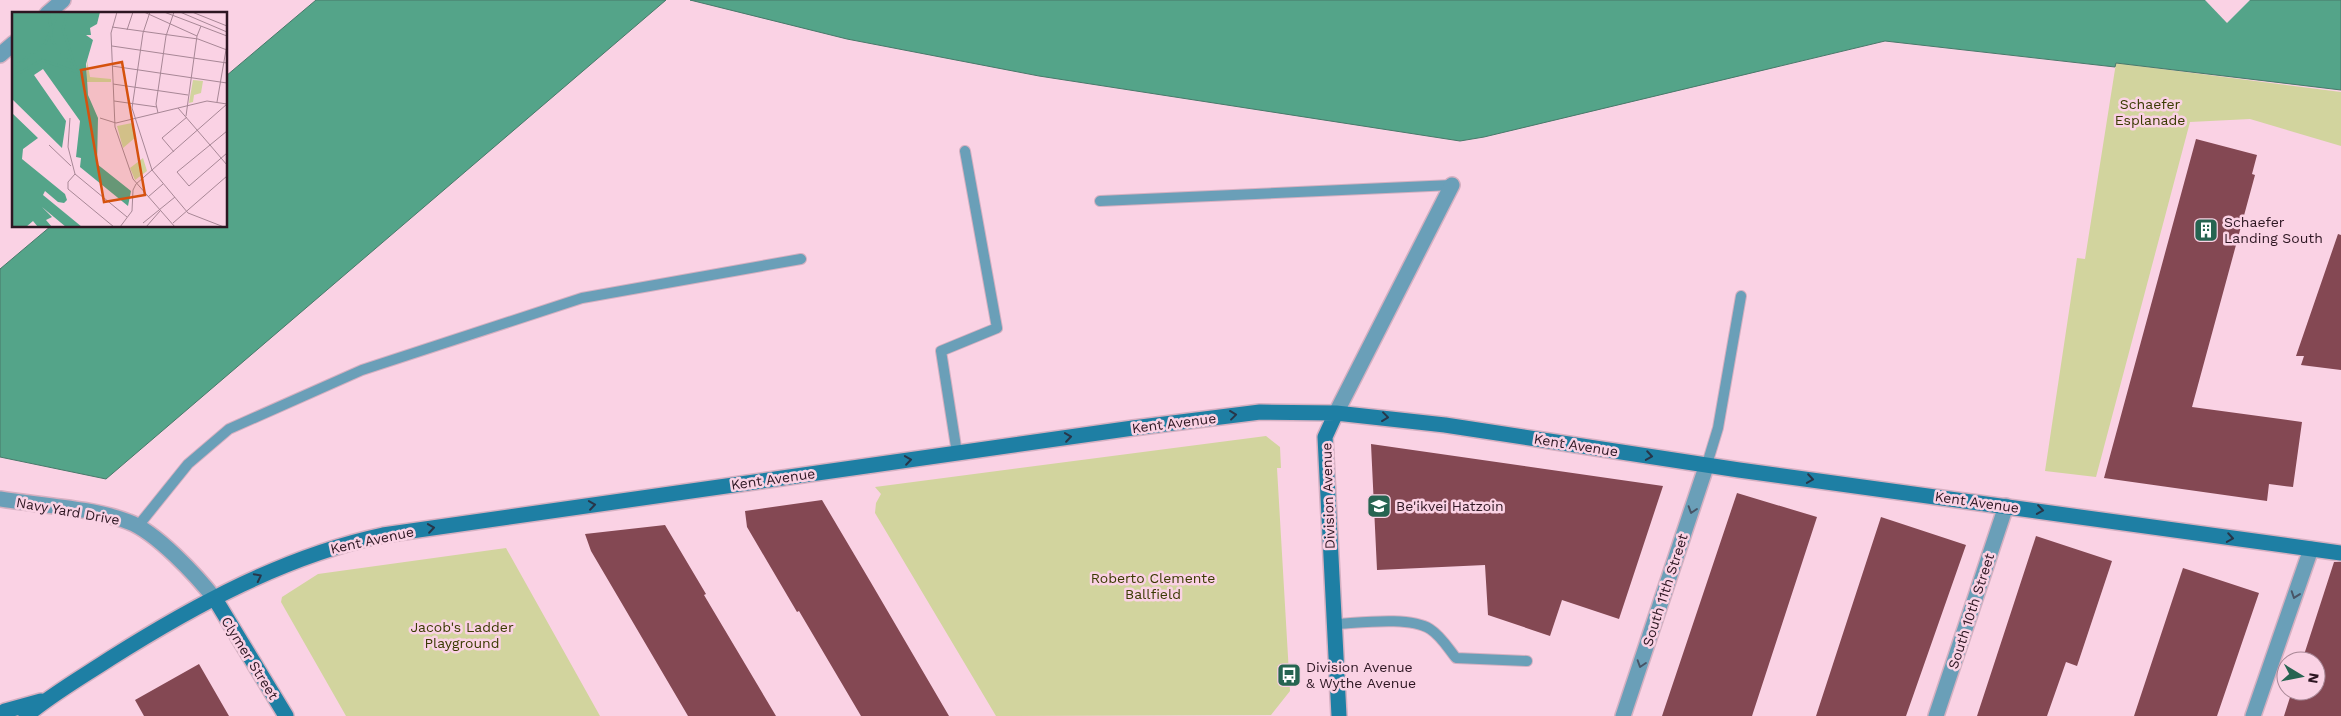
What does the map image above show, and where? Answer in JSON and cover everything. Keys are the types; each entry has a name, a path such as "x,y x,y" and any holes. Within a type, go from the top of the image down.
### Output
{"main road":[{"name":"Kent Avenue","path":"26,716 45,700 168,622 272,570 313,554 383,535 1260,412 1336,413 1445,424 1707,464 2341,553"},
{"name":"Division Avenue","path":"1336,413 1325,437 1339,716"},
{"name":"Clymer Street","path":"215,599 286,716"},
{"name":"Kent Avenue","path":"0,714 45,700"}],"street":[{"path":"49,12 63,0"},
{"path":"0,55 12,45"},
{"name":"Division Avenue","path":"1336,413 1452,185"},
{"name":"South 11th Street","path":"1623,716 1707,464"},
{"name":"Navy Yard Drive","path":"0,499 76,510 129,522 138,526 203,583 215,599"},
{"name":"South 10th Street","path":"1936,716 2006,506"},
{"path":"2253,716 2311,549"}],"lane":[{"path":"957,453 941,351 997,328 965,151"},
{"path":"1100,201 1452,185"},
{"path":"138,526 188,464 229,429 362,370 582,298 801,259"},
{"path":"1707,464 1718,428 1741,296"},
{"path":"1334,624 1415,623 1429,628 1456,658 1527,661"}],"green space":[{"name":"Schaefer Esplanade","path":"2116,63 2341,92 2341,146 2250,119 2190,122 2096,477 2045,471 2077,258 2085,259"},
{"name":"Roberto Clemente Ballfield","path":"1266,436 1280,447 1281,468 1277,468 1290,691 1271,715 996,716 875,513 876,503 881,494 875,487"},
{"name":"Jacob's Ladder Playground","path":"506,548 600,716 346,716 281,602 282,597 318,574"}],"shaded area":[{"path":"316,0 666,0 106,479 0,457 0,269 49,228 228,228 228,74"},
{"path":"690,0 2341,0 2341,90 2116,63 2115,67 1885,41 1484,137 1460,141 1039,76 847,39"}],"pier":[{"path":"2205,0 2250,0 2227,23"}],"building":[{"path":"2196,139 2257,155 2252,174 2255,175 2192,407 2302,422 2293,487 2269,484 2267,501 2104,478"},
{"path":"2338,234 2341,235 2341,370 2301,365 2304,356 2296,356"},
{"path":"1371,444 1663,486 1619,619 1562,600 1550,636 1488,615 1485,565 1377,570"},
{"path":"1737,493 1817,517 1752,716 1662,716"},
{"path":"822,500 949,716 861,716 747,527 745,511"},
{"path":"1881,517 1966,545 1906,716 1816,716"},
{"path":"665,525 776,716 688,716 591,551 585,534"},
{"path":"2036,536 2112,561 2077,666 2066,662 2047,716 1977,716"},
{"path":"2334,562 2341,562 2341,716 2284,716 2289,701 2326,701 2326,651 2305,651"},
{"path":"2183,568 2259,593 2217,716 2134,716"},
{"path":"199,664 229,716 144,716 135,700"}],"place":[{"name":"Schaefer Landing South","path":"2206,230"},
{"name":"Be'ikvei Hatzoin","path":"1379,506"},
{"name":"Division Avenue & Wythe Avenue","path":"1289,675"}]}
